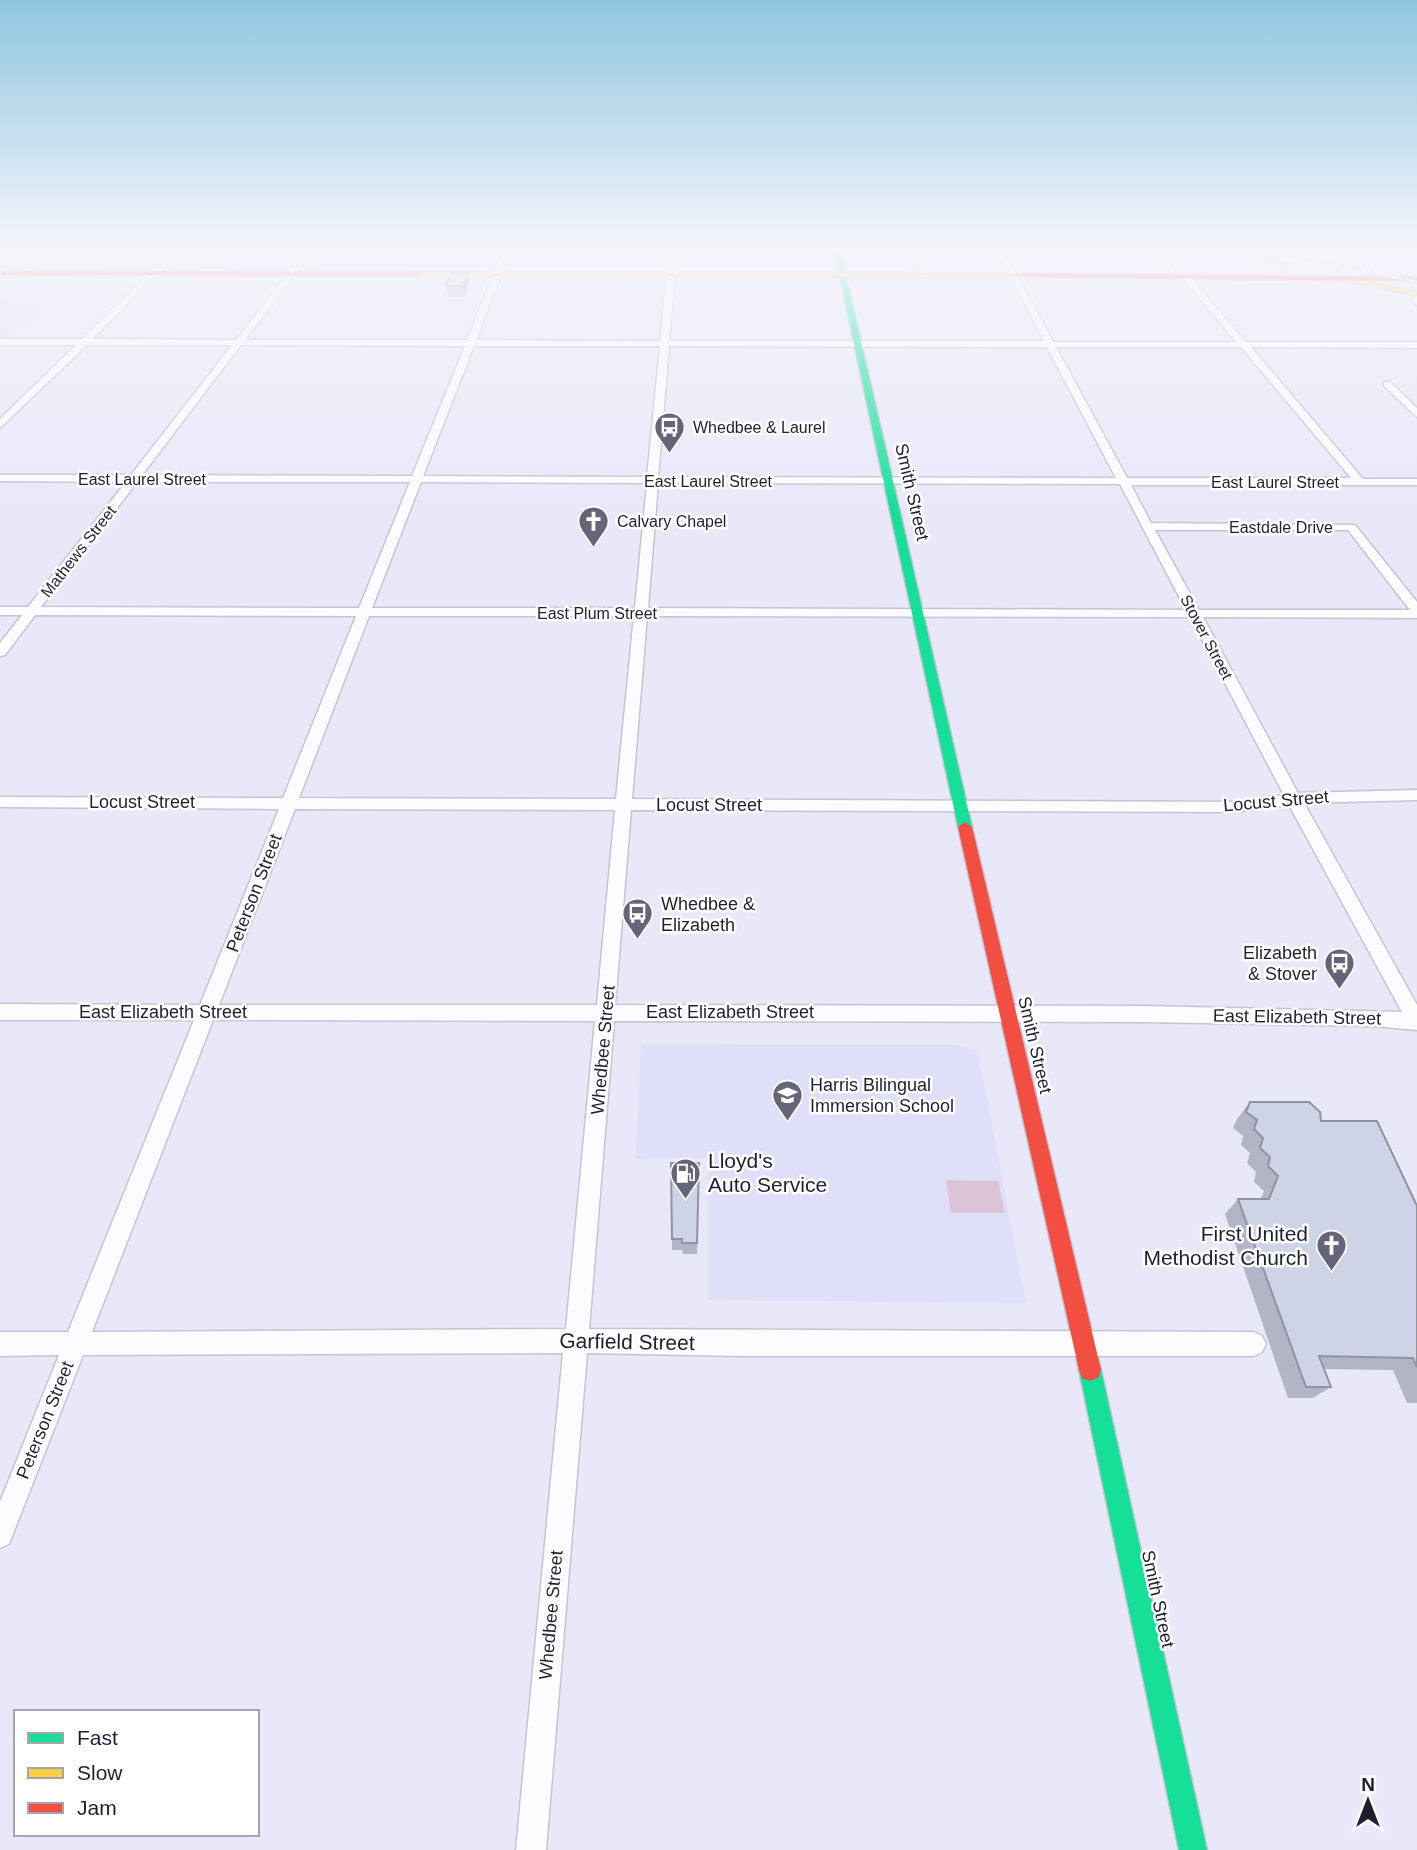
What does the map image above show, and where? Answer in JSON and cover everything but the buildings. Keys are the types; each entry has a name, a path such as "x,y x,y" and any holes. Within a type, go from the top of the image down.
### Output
{"main road":[{"name":"Smith Street","path":"856,336 1007,1014 1084,1342 1193,1850"}],"street":[{"path":"0,425 90,336"},
{"name":"Mathews Street","path":"0,652 243,336"},
{"name":"Peterson Street","path":"0,1535 473,336"},
{"name":"Whedbee Street","path":"531,1850 574,1341 666,336"},
{"name":"Stover Street","path":"1046,336 1294,800 1417,1021"},
{"path":"1237,336 1360,482"},
{"path":"0,342 1417,345"},
{"path":"1387,384 1417,414"},
{"name":"East Laurel Street","path":"0,478 1417,482"},
{"name":"Eastdale Drive","path":"1148,526 1351,527 1417,612"},
{"name":"East Plum Street","path":"0,611 1195,615"},
{"name":"Eastdale Drive","path":"1195,615 1213,612 1417,612"},
{"name":"Locust Street","path":"0,802 1234,807 1357,794 1417,794"},
{"name":"East Elizabeth Street","path":"0,1012 1007,1014 1373,1018 1417,1021"},
{"name":"Garfield Street","path":"0,1345 574,1341 741,1344 1254,1344"}],"shaded area":[{"path":"0,336 9,336 0,344"},
{"path":"641,1044 958,1045 978,1052 1026,1303 708,1300 708,1158 636,1159"},
{"path":"946,1180 998,1181 1005,1213 951,1213"}],"traffic: fast":[{"path":"856,336 965,827"},
{"path":"1090,1370 1193,1850"}],"traffic: jam":[{"path":"965,827 1090,1370"}],"place":[{"name":"Whedbee & Laurel","path":"670,454"},
{"name":"Calvary Chapel","path":"594,548"},
{"name":"Whedbee & Elizabeth","path":"638,941"},
{"name":"Elizabeth & Stover","path":"1340,990"},
{"name":"Harris Bilingual Immersion School","path":"787,1122"},
{"name":"Lloyd's Auto Service","path":"685,1200"},
{"name":"First United Methodist Church","path":"1331,1273"}]}
